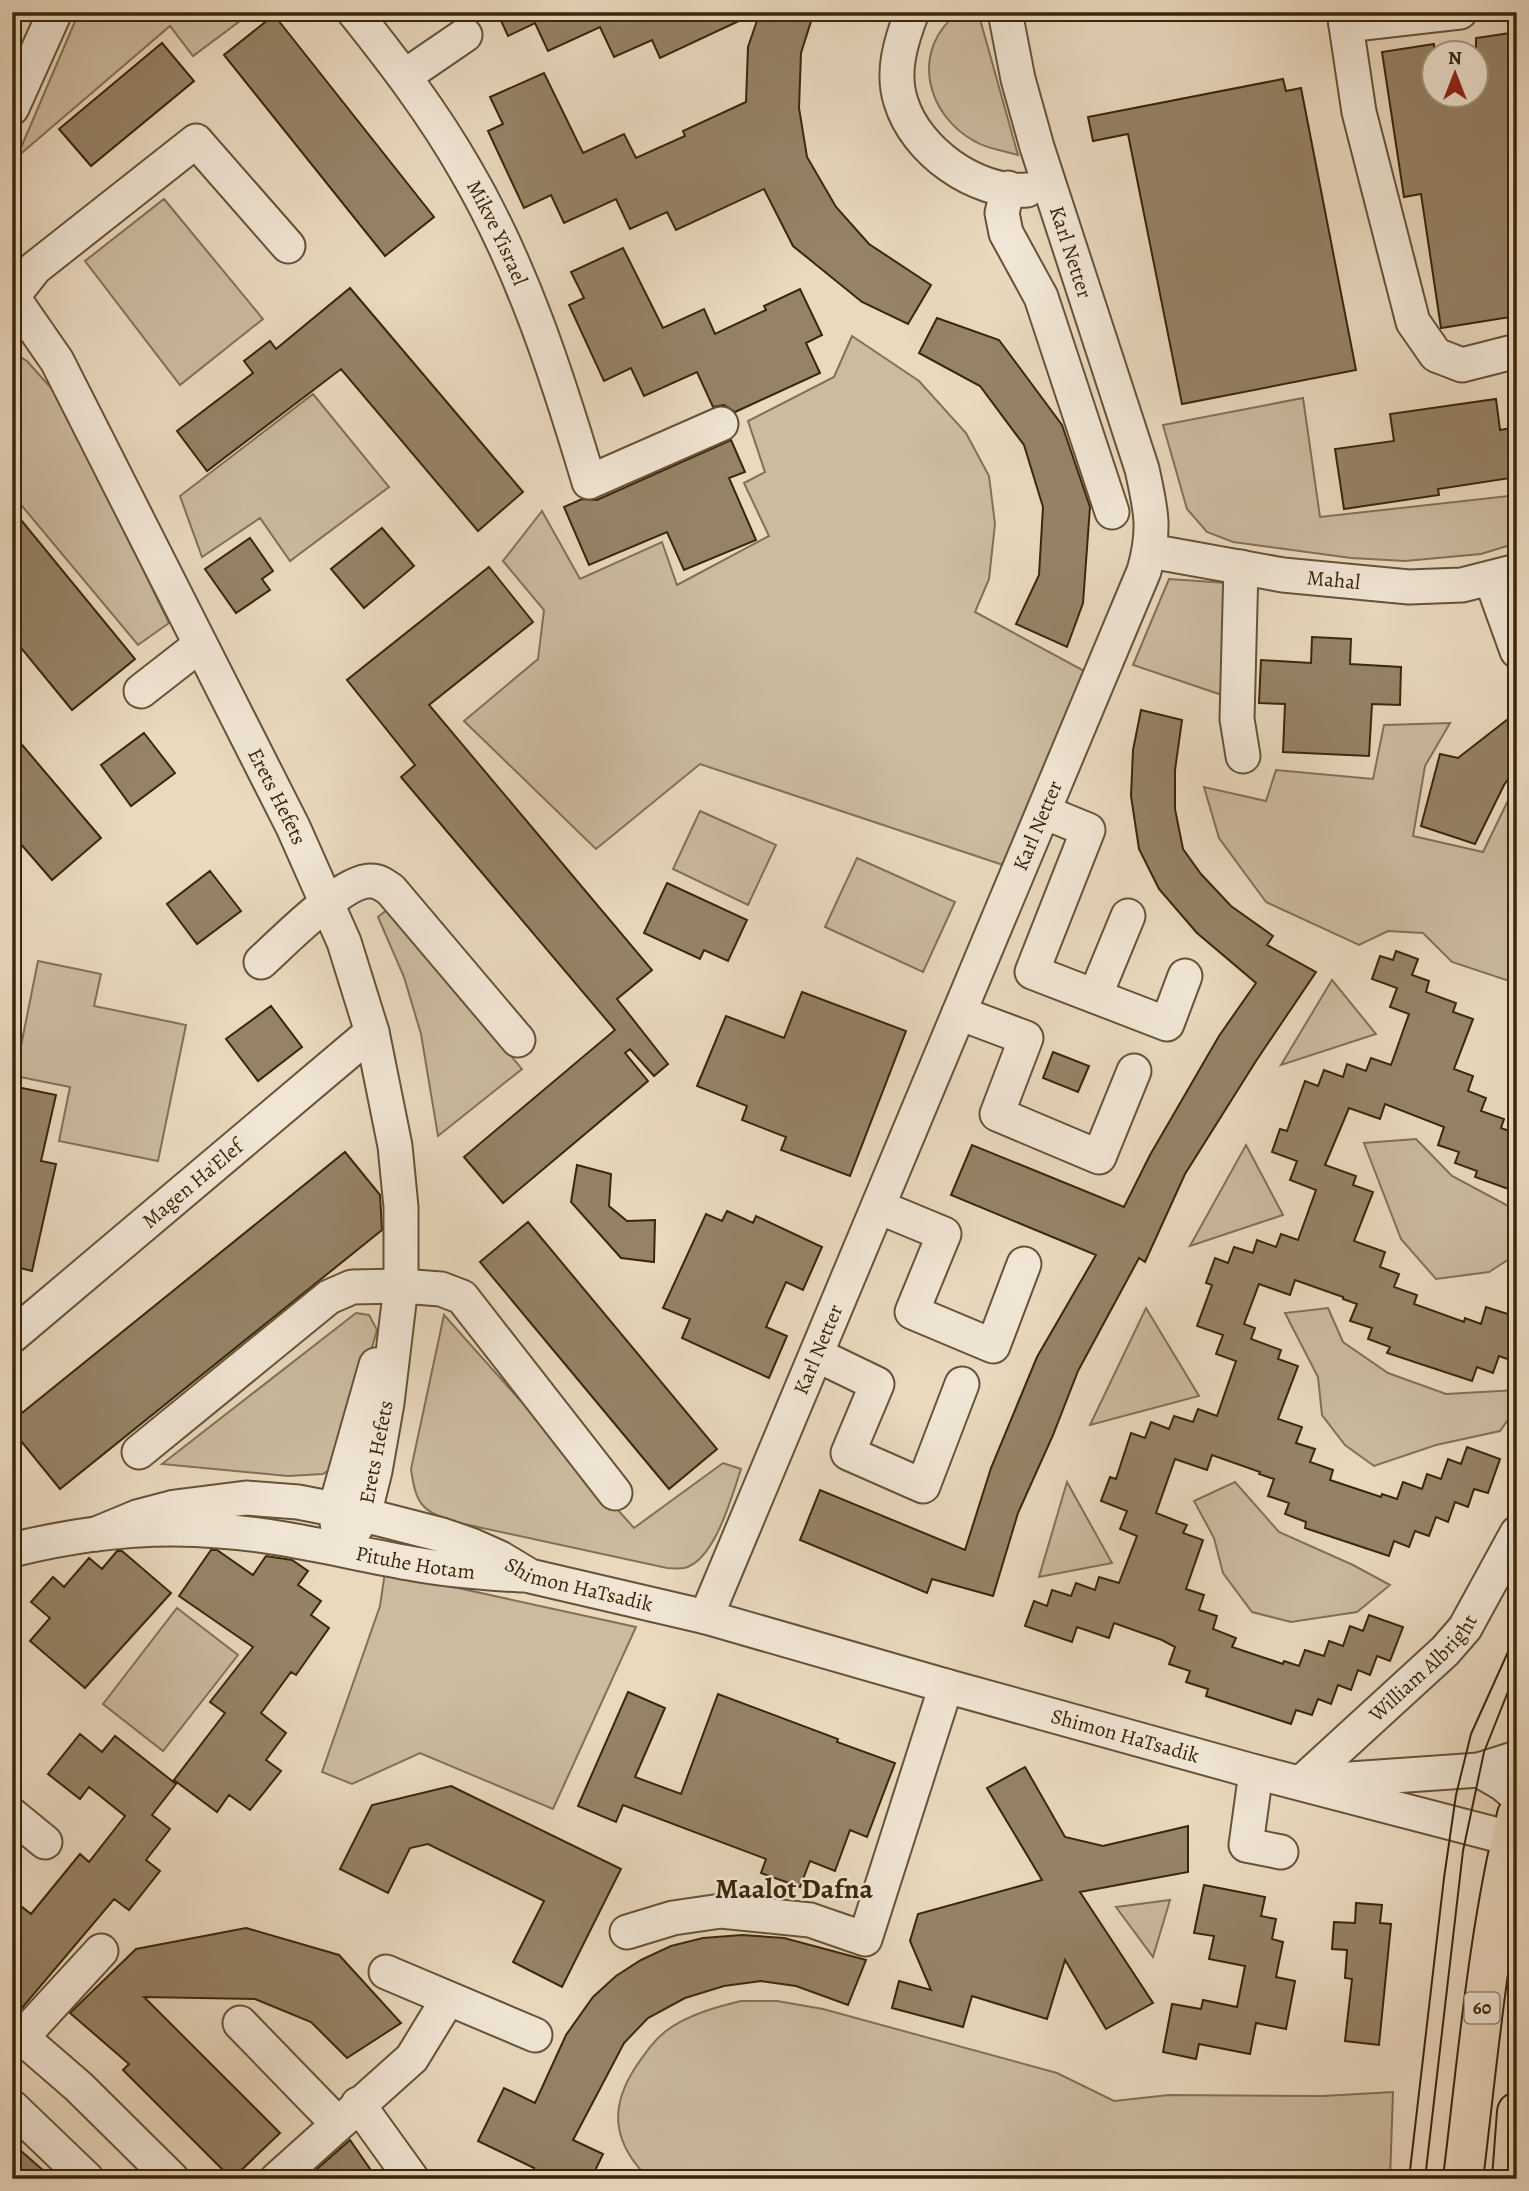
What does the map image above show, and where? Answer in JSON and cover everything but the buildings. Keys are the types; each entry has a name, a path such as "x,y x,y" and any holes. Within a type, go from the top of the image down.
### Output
{"highway":[{"name":"60","path":"1463,2179 1483,1999 1501,1886 1515,1824"},
{"path":"1512,2179 1517,2112"}],"street":[{"path":"12,108 55,12"},
{"path":"912,12 901,41 897,67 900,102 914,130 931,151 958,170 983,182 1022,190 1050,188"},
{"name":"Karl Netter","path":"706,1617 1139,583 1150,551 1152,517 1142,469 1050,188 1018,79 1005,12"},
{"path":"1460,12 1345,19 1359,112 1413,322 1436,355 1462,365 1517,351"},
{"name":"Mikve Yisrael","path":"363,15 466,170 507,254 557,375 589,482 721,424"},
{"path":"405,76 465,35"},
{"path":"13,296 36,268 196,141 288,246"},
{"path":"1008,188 1002,213 1006,233 1041,297 1112,512"},
{"name":"Erets Hefets","path":"13,296 57,361 287,816 344,942 372,1032 395,1146 401,1218 401,1286 371,1380 342,1549"},
{"name":"Erets Hefets","path":"12,321 44,342"},
{"name":"Mahal","path":"1150,551 1283,575 1409,587 1462,585 1504,575"},
{"path":"1241,567 1237,719 1243,756"},
{"path":"1504,575 1517,651"},
{"path":"141,691 201,645"},
{"path":"1044,811 1088,830 1032,972 1167,1024 1185,976"},
{"path":"261,962 327,903 354,885 369,880 381,883 391,890 518,1040"},
{"path":"1095,996 1128,916"},
{"path":"959,1013 1026,1038 997,1114 1099,1157 1134,1071"},
{"name":"Magen Ha'Elef","path":"12,1336 372,1032"},
{"path":"879,1207 944,1234 912,1312 993,1346 1024,1264"},
{"path":"139,1452 329,1297 352,1287 401,1286 441,1289 462,1297 615,1493"},
{"path":"817,1355 877,1384 848,1453 923,1486 962,1384"},
{"name":"Shimon HaTsadik","path":"96,1534 137,1517 212,1500 246,1498 298,1502 349,1512 471,1545 530,1576 706,1617 1256,1772 1467,1828 1515,1824"},
{"path":"12,1550 96,1534 153,1528 219,1531 342,1549"},
{"name":"William Albright","path":"1301,1783 1445,1651 1465,1629 1517,1533"},
{"name":"Pituhe Hotam","path":"342,1549 439,1568 530,1576"},
{"path":"627,1932 673,1918 720,1911 810,1920 865,1939 946,1686"},
{"path":"1362,1727 1367,1749 1385,1776"},
{"name":"Shimon HaTsadik","path":"1301,1783 1479,1770 1517,1758"},
{"path":"1479,1770 1517,1796"},
{"path":"1256,1772 1245,1845 1281,1852"},
{"path":"12,1815 45,1842"},
{"path":"101,1951 17,2033 79,2087 172,2179"},
{"path":"386,1972 535,2035"},
{"path":"276,2179 412,2058 448,1999"},
{"path":"240,2023 348,2113 412,2179"},
{"path":"12,2106 87,2179"}],"shaded area":[{"path":"79,12 252,12 193,56 170,26 17,157"},
{"path":"959,12 978,12 1018,155 976,142 945,116 935,99 929,62 934,44 944,27"},
{"path":"164,199 263,319 180,385 85,261"},
{"path":"852,336 919,381 966,433 989,476 995,524 989,579 975,612 1088,673 1015,869 700,764 596,849 464,721 538,659 544,610 503,561 542,511 580,579 662,542 677,585 769,536 744,483 765,472 748,421 834,377"},
{"path":"12,352 27,361 60,398 169,623 138,645 12,494"},
{"path":"313,394 389,487 290,561 260,518 202,557 180,496"},
{"path":"1303,398 1320,517 1517,495 1517,543 1481,554 1405,561 1351,558 1233,542 1207,532 1187,509 1163,425"},
{"path":"1169,579 1227,583 1225,696 1133,665"},
{"path":"1450,723 1425,766 1413,836 1483,852 1517,782 1517,891 1512,982 1452,962 1423,933 1388,931 1359,945 1266,902 1219,838 1204,787 1266,801 1276,770 1373,779 1384,725"},
{"path":"700,811 776,845 748,905 673,869"},
{"path":"857,858 955,902 923,972 825,927"},
{"path":"388,909 522,1069 438,1136 421,1034 404,977 378,917"},
{"path":"38,961 101,974 94,1006 186,1025 158,1161 59,1141 70,1087 15,1076"},
{"path":"1332,980 1376,1034 1281,1065"},
{"path":"1416,1139 1452,1176 1514,1209 1517,1214 1517,1254 1489,1272 1436,1279 1401,1239 1364,1143"},
{"path":"1246,1145 1283,1215 1190,1246"},
{"path":"1146,1308 1199,1396 1090,1425"},
{"path":"1328,1308 1343,1342 1388,1373 1446,1394 1517,1390 1517,1407 1500,1431 1436,1445 1374,1466 1345,1445 1322,1415 1318,1377 1285,1313"},
{"path":"356,1313 369,1315 377,1330 338,1464 323,1474 288,1476 162,1464"},
{"path":"444,1315 634,1528 723,1463 741,1469 721,1526 705,1553 695,1563 684,1568 667,1568 455,1522 427,1510 418,1498 411,1469"},
{"path":"1067,1482 1112,1563 1039,1577"},
{"path":"1235,1482 1279,1532 1353,1565 1390,1585 1357,1612 1291,1622 1252,1612 1223,1573 1214,1538 1194,1501"},
{"path":"385,1572 636,1627 553,1809 420,1753 352,1784 322,1772 380,1606"},
{"path":"177,1608 238,1655 163,1751 103,1704"},
{"path":"1170,1900 1153,1957 1116,1907"},
{"path":"741,2001 777,2001 823,2009 1057,2073 1114,2101 1169,2095 1323,2096 1393,2092 1390,2179 649,2179 628,2153 622,2140 618,2112 626,2083 645,2053 674,2025 692,2016"}],"tram line":[{"path":"1409,2179 1456,1795 1471,1734 1517,1632"},
{"path":"1425,2179 1463,1851 1484,1752 1517,1669"}],"district":[{"name":"Maalot Dafna","path":"794,1889"}]}
